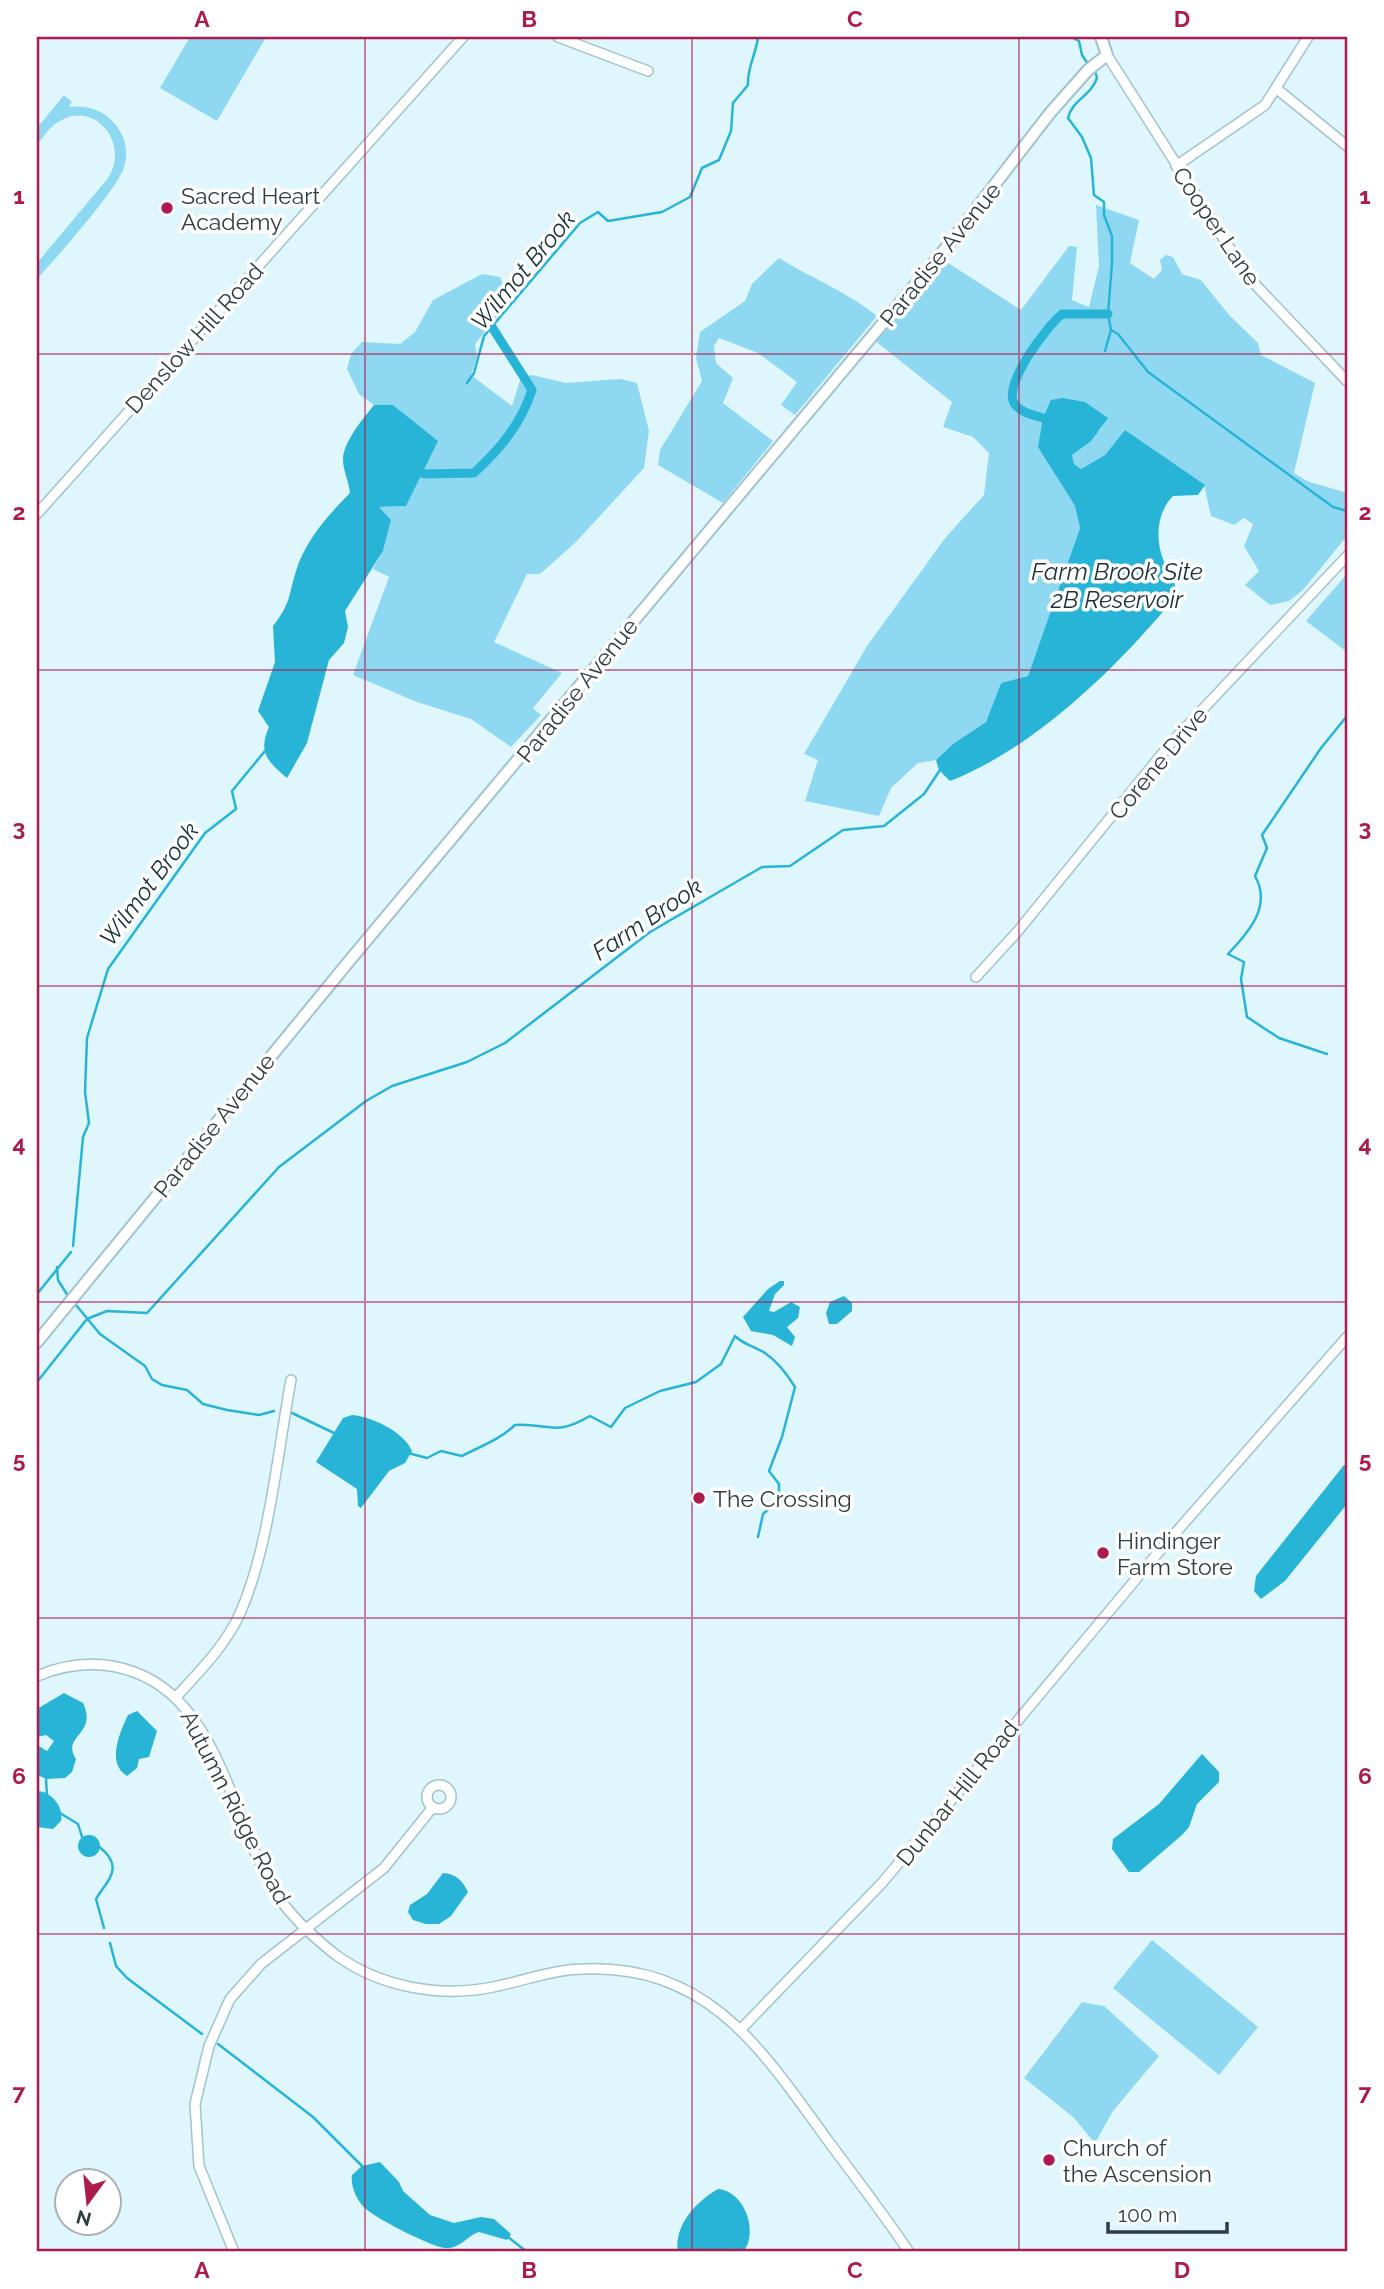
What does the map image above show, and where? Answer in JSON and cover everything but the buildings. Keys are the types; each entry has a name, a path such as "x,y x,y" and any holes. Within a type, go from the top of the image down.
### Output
{"street":[{"name":"Denslow Hill Road","path":"37,514 463,37"},
{"path":"558,37 648,71"},
{"path":"1101,37 1107,55"},
{"path":"1176,166 1252,117 1277,89 1308,37"},
{"name":"Cooper Lane","path":"1107,55 1248,277 1347,381"},
{"name":"Paradise Avenue","path":"37,1342 350,960 952,241 1051,113 1088,70 1107,55"},
{"path":"1277,89 1347,146"},
{"name":"Corene Drive","path":"976,977 1018,931 1171,744 1347,556"},
{"name":"Dunbar Hill Road","path":"741,2029 882,1884 1157,1554 1347,1338"},
{"path":"176,1697 214,1655 241,1612 259,1555 291,1380"},
{"name":"Autumn Ridge Road","path":"37,1676 73,1665 115,1666 149,1678 176,1697 191,1714 206,1740 275,1891 306,1930 355,1967 410,1986 432,1990 472,1990 564,1970 612,1970 650,1977 681,1989 721,2012 741,2029"},
{"path":"234,2252 199,2166 195,2104 209,2046 230,1999 261,1964 384,1868 432,1807"},
{"path":"741,2029 784,2081 909,2252"}],"shaded area":[{"path":"190,37 266,37 217,121 160,88"},
{"path":"64,95 72,102 69,107 93,109 113,122 123,137 125,161 119,177 99,207 37,279 37,263 108,178 114,165 115,152 106,129 86,116 73,116 60,121 50,128 37,145 37,128"},
{"path":"1096,205 1139,220 1130,263 1154,279 1162,270 1160,260 1166,255 1173,257 1182,274 1201,280 1229,315 1258,343 1261,355 1315,383 1294,473 1307,481 1347,493 1347,536 1303,590 1289,601 1270,605 1245,585 1259,571 1244,546 1253,524 1244,518 1234,525 1211,516 1204,485 1125,430 1105,455 1081,469 1073,464 1072,455 1104,426 1049,464 1075,506 1080,528 1028,676 1001,683 986,722 953,744 936,760 918,763 891,788 879,816 805,801 818,760 804,754 867,646 946,537 984,495 989,453 973,437 943,427 952,402 874,340 942,259 1021,310 1069,246 1077,247 1072,300 1089,307 1099,266"},
{"path":"779,258 877,316 795,415 781,405 797,382 758,353 719,338 714,346 716,363 733,378 723,403 773,441 723,503 658,465 660,450 702,381 696,358 700,332 745,301 752,284"},
{"path":"482,274 500,277 508,296 502,311 475,344 477,357 471,375 512,406 521,377 532,375 566,383 620,379 637,383 649,431 644,468 576,542 540,574 527,574 494,642 562,673 533,708 541,715 511,747 471,719 417,702 353,675 389,577 373,569 383,551 391,520 377,507 406,506 437,441 393,405 374,405 359,394 347,369 351,354 362,342 400,344 415,332 433,300"},
{"path":"1347,574 1347,652 1306,621"},
{"path":"1152,1940 1258,2027 1219,2075 1113,1988"},
{"path":"1082,2002 1104,2006 1159,2056 1113,2111 1095,2143 1073,2117 1024,2078"}],"water":[{"name":"Farm Brook Site 2B Reservoir","path":"1063,398 1085,402 1108,418 1091,441 1072,455 1074,464 1081,469 1105,455 1125,430 1205,485 1198,495 1173,496 1161,517 1158,534 1160,551 1174,581 1176,596 1129,650 1074,702 1013,748 950,781 939,770 936,760 953,744 986,722 1001,683 1028,676 1080,528 1075,506 1038,447 1043,418 1051,400"},
{"path":"374,405 393,405 438,441 406,506 379,507 391,520 383,551 345,611 348,627 344,643 329,660 307,743 287,778 266,755 264,743 269,727 258,711 275,662 273,626 286,605 305,549 326,519 350,493 343,464 344,453 354,431"},
{"path":"784,1281 784,1285 775,1294 769,1311 774,1312 791,1302 800,1307 798,1318 787,1327 795,1337 792,1346 773,1335 751,1331 743,1317 768,1289"},
{"path":"844,1296 852,1303 852,1311 837,1324 829,1324 826,1313 830,1302"},
{"path":"352,1415 387,1427 402,1438 412,1451 405,1463 389,1471 361,1508 358,1506 357,1489 316,1462 343,1418"},
{"path":"1344,1465 1347,1466 1347,1504 1285,1581 1261,1599 1254,1591 1256,1576"},
{"path":"64,1693 83,1703 86,1722 73,1745 76,1759 72,1772 65,1778 47,1779 37,1775 37,1745 47,1751 54,1741 46,1735 37,1737 37,1709"},
{"path":"137,1711 157,1731 149,1757 139,1759 137,1768 127,1776 117,1763 117,1747 128,1715"},
{"path":"1202,1754 1219,1772 1219,1782 1197,1804 1189,1827 1183,1834 1139,1872 1129,1872 1112,1849 1113,1839 1159,1804"},
{"path":"37,1791 52,1797 58,1805 61,1821 53,1829 37,1827"},
{"path":"89,1835 97,1838 100,1846 97,1854 89,1857 81,1854 78,1846 81,1838"},
{"path":"443,1873 458,1878 468,1892 451,1916 439,1924 413,1920 408,1912 410,1905 427,1894"},
{"path":"380,2162 399,2182 403,2191 430,2215 454,2223 481,2217 494,2219 511,2234 507,2240 479,2232 451,2248 445,2248 392,2225 363,2206 352,2184 352,2175 362,2166"},
{"path":"718,2189 736,2197 747,2214 750,2234 743,2252 678,2252 679,2233 688,2216 702,2200"}],"waterway":[{"name":"Wilmot Brook","path":"467,383 474,373 484,336 580,223 598,212 608,221 662,212 690,197 702,168 719,160 731,131 733,103 748,85 758,37"},
{"path":"1071,37 1079,41 1082,55 1088,64"},
{"name":"Farm Brook","path":"1095,71 1097,78 1094,84 1073,107 1068,118 1082,137 1091,158 1094,195 1104,202 1104,215 1112,236 1108,314 1111,330 1105,351"},
{"path":"1043,418 1023,411 1014,403 1012,394 1015,383 1028,356 1062,314 1108,314"},
{"path":"415,470 424,474 474,473 501,445 522,414 532,390 492,327"},
{"path":"1111,330 1118,334 1148,372 1333,507 1347,511"},
{"path":"1327,1054 1279,1038 1247,1017 1241,979 1244,962 1228,954 1250,928 1259,908 1260,887 1255,876 1267,848 1262,835 1321,748 1347,716"},
{"name":"Wilmot Brook","path":"73,1246 83,1137 89,1123 85,1092 87,1038 108,969 205,833 236,809 232,791 265,751"},
{"name":"Farm Brook","path":"37,1382 87,1319 107,1311 147,1313 279,1167 366,1101 392,1086 467,1062 505,1043 650,932 762,867 790,866 843,830 884,826 924,794 940,770"},
{"name":"Wilmot Brook","path":"37,1294 71,1252"},
{"path":"57,1267 58,1280 68,1296"},
{"path":"76,1305 100,1334 145,1366 152,1379 162,1385 187,1390 203,1404 227,1410 259,1415 274,1411"},
{"path":"408,1453 427,1458 441,1451 462,1456 496,1439 515,1425 560,1428 590,1416 611,1427 625,1408 660,1391 696,1382 721,1364 735,1336 770,1357 782,1368 795,1387 782,1437 769,1471 779,1484 779,1500 763,1514 758,1537"},
{"path":"292,1413 334,1433"},
{"path":"46,1778 47,1796"},
{"path":"60,1813 78,1824 82,1837"},
{"path":"97,1845 106,1853 113,1866 109,1879 96,1899 104,1928"},
{"path":"110,1943 116,1966 127,1978 202,2034"},
{"path":"218,2044 313,2117 364,2168"},
{"path":"508,2237 527,2252"}],"place":[{"name":"Sacred Heart Academy","path":"167,208"},
{"name":"The Crossing","path":"699,1498"},
{"name":"Hindinger Farm Store","path":"1103,1553"},
{"name":"Church of the Ascension","path":"1049,2160"}]}
